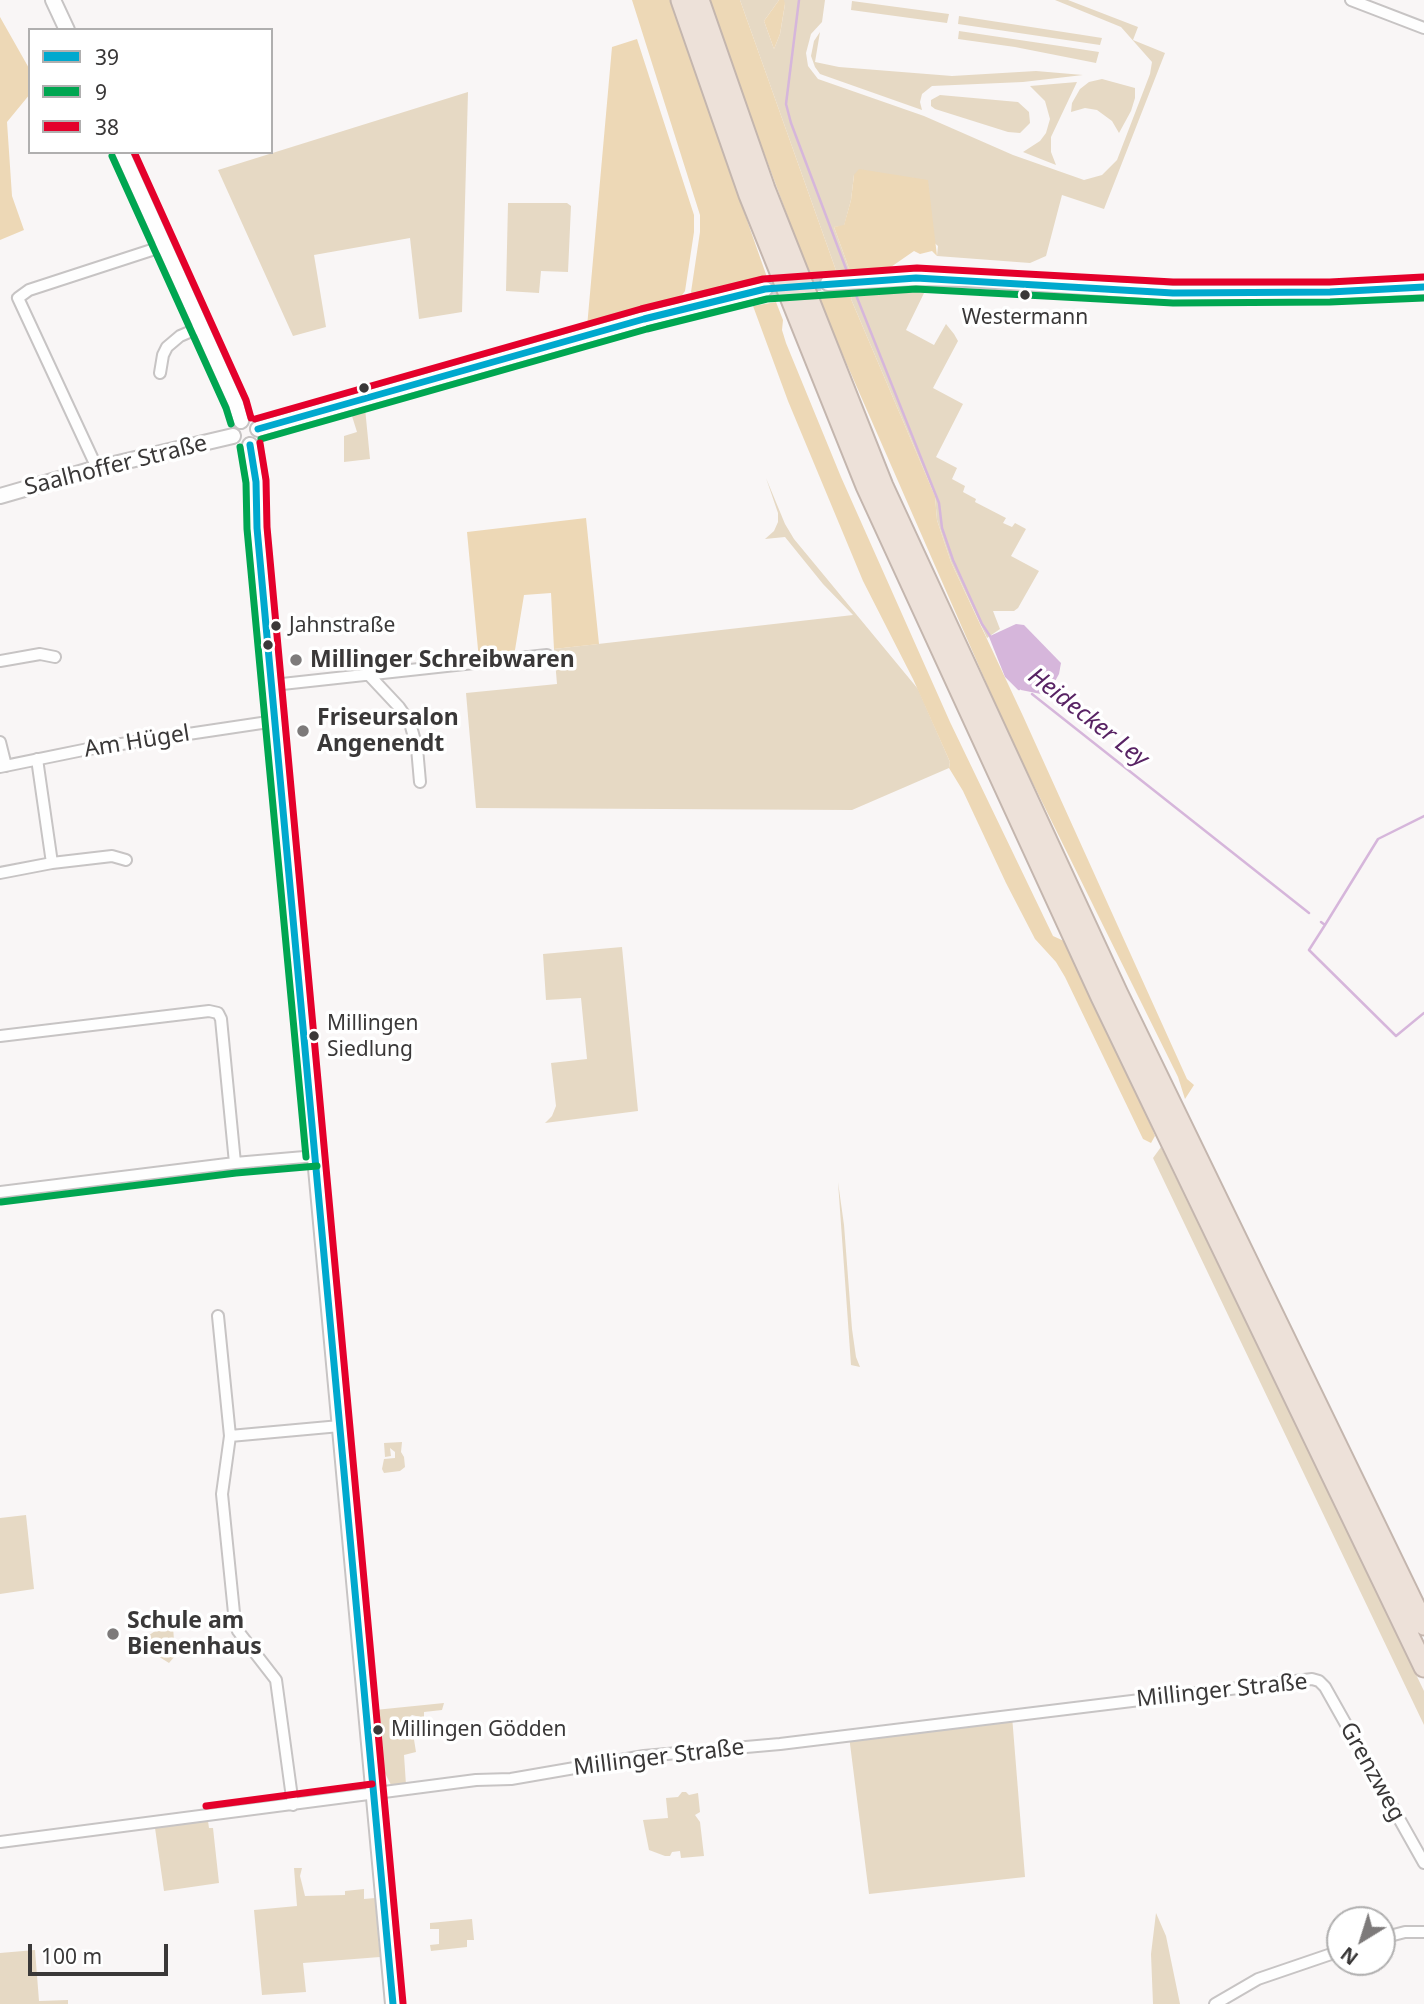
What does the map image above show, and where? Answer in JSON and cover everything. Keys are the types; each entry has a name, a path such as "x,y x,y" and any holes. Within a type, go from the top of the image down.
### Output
{"highway":[{"path":"681,0 749,195 866,486 1101,997 1424,1667"},
{"path":"699,0 765,189 883,486 1118,994 1424,1625"}],"street":[{"path":"53,0 66,28"},
{"path":"1350,0 1424,28"},
{"path":"123,154 236,404 240,421"},
{"path":"97,468 18,298 29,290 164,246"},
{"path":"828,283 916,278 966,279 1173,293 1330,292 1424,287"},
{"path":"258,429 397,387 644,319 765,289"},
{"path":"160,373 167,347 180,336 201,327"},
{"path":"249,420 258,429 256,441 250,445 241,445 233,436 235,425 240,421 249,420"},
{"name":"Saalhoffer Straße","path":"0,496 97,468 233,436"},
{"path":"250,445 256,482 257,528 393,2004"},
{"path":"0,661 40,654 55,657"},
{"path":"273,685 547,655"},
{"path":"369,675 410,723 417,748 420,782"},
{"name":"Am Hügel","path":"3,766 88,749 275,721"},
{"path":"0,742 3,766"},
{"path":"37,759 52,863"},
{"path":"0,873 112,856 126,860"},
{"path":"0,1036 209,1011 218,1013 221,1019 235,1163"},
{"path":"0,1192 235,1163 316,1156"},
{"path":"218,1316 230,1436 222,1494 234,1623 276,1680 293,1805"},
{"path":"230,1436 340,1426"},
{"name":"Millinger Straße","path":"0,1842 476,1780 511,1779 644,1756 780,1744 1311,1679 1319,1681"},
{"name":"Grenzweg","path":"1319,1681 1325,1687 1424,1863"},
{"path":"1396,1934 1424,1932"},
{"path":"1215,2004 1258,1979 1326,1956"}],"shaded area":[{"path":"632,0 670,0 769,283 693,297 691,292 700,215"},
{"path":"710,0 740,0 838,276 811,279"},
{"path":"740,0 779,0 764,21 774,49 780,34 785,4 782,0 825,0 822,22 811,34 806,53 808,66 818,79 924,116 1013,155 1084,180 1102,175 1117,160 1150,74 1152,62 1121,27 1055,0 1068,0 1138,27 1133,40 1165,53 1104,209 1062,195 1046,256 1030,263 937,256 938,246 854,175 844,226 834,227 851,274 838,276"},
{"path":"779,0 784,0 785,4 780,34 774,49 764,21"},
{"path":"852,1 949,14 947,23 851,10"},
{"path":"959,16 1102,38 1100,45 958,24"},
{"path":"0,17 28,66 28,96 7,122 12,196 24,230 0,240"},
{"path":"959,31 1099,52 1096,63 958,39"},
{"path":"820,32 815,62 839,67 952,76 1036,71 1083,75 1023,82 932,86 922,94 922,110 820,74 811,56 814,41"},
{"path":"637,39 694,215 685,291 678,301 587,327 612,47"},
{"path":"1102,79 1135,88 1131,111 1119,133 1112,121 1097,110 1085,108 1071,112 1072,103 1080,89 1089,82"},
{"path":"1077,82 1051,137 1051,152 1056,165 1023,152 1040,141 1046,133 1050,119 1045,101 1030,86"},
{"path":"468,92 462,312 419,319 410,238 314,255 326,327 293,336 218,170"},
{"path":"940,95 1018,102 1029,112 1030,123 1020,133 1008,132 935,109 931,106 931,100"},
{"path":"859,169 928,180 937,256 932,251 920,254 914,251 888,269 851,274 834,227 844,225 854,175"},
{"path":"508,203 567,203 571,206 568,272 541,271 539,293 506,291"},
{"path":"926,289 906,330 934,345 946,324 954,334 958,341 933,388 963,404 936,457 957,468 952,479 965,486 963,492 976,499 975,502 1006,518 1003,523 1012,527 1015,523 1026,529 1011,556 1039,571 1018,608 1014,611 993,611 1000,629 987,638 951,562 937,520 935,496 851,299 852,292"},
{"path":"852,292 851,299 935,496 937,520 951,562 1187,1079 1194,1085 1185,1099 1178,1077 1010,737 817,296"},
{"path":"776,302 783,320 782,330 786,343 841,477 950,722 1053,936 1064,941 1151,1126 1155,1136 1151,1143 1143,1139 1065,977 1056,962 1035,939 1006,883 963,791 949,768 950,762 913,679 863,581 788,401 753,306"},
{"path":"365,408 370,459 344,462 344,436 357,432 351,413"},
{"path":"766,478 794,539 918,689 950,762 949,768 852,810 476,808 466,693 557,684 554,649 853,615 823,584 785,537 765,539 774,531 778,522 778,513"},
{"path":"586,518 599,644 554,649 551,593 524,595 514,656 479,660 467,532"},
{"path":"1016,624 1024,625 1061,663 1054,683 1041,694 1021,690 1006,676 990,636"},
{"path":"622,947 638,1111 545,1123 556,1106 551,1063 587,1059 581,998 546,1000 543,954"},
{"path":"1161,1147 1424,1691 1424,1725 1153,1158"},
{"path":"838,1182 852,1329 860,1367 851,1365"},
{"path":"402,1442 401,1452 405,1467 400,1471 384,1473 384,1459 395,1458 395,1452 390,1448 391,1456 385,1457 384,1443"},
{"path":"26,1515 34,1589 0,1594 0,1518"},
{"path":"168,1622 173,1626 175,1656 169,1663 145,1648 148,1644 145,1638"},
{"path":"444,1703 442,1710 424,1712 424,1718 412,1715 408,1718 407,1723 412,1727 416,1752 404,1755 406,1785 391,1785 382,1767 375,1710"},
{"path":"1012,1716 1025,1877 869,1894 849,1736"},
{"path":"682,1792 689,1795 698,1793 700,1812 695,1815 700,1822 704,1856 681,1858 680,1851 665,1856 649,1850 643,1820 668,1818 666,1798 678,1797"},
{"path":"208,1821 209,1828 213,1828 219,1883 164,1891 155,1828"},
{"path":"294,1868 302,1868 300,1876 305,1896 345,1895 345,1891 364,1889 364,1899 375,1898 380,1957 303,1963 306,1992 262,1995 254,1910 297,1906"},
{"path":"1156,1913 1166,1936 1180,2004 1153,2004 1151,1954"},
{"path":"472,1919 474,1940 467,1940 467,1947 431,1951 430,1945 439,1944 439,1929 430,1929 430,1923"},
{"path":"35,1950 39,2001 68,2000 68,2004 0,2004 0,1953"}],"waterway":[{"path":"799,0 786,104 848,274"},
{"name":"Heidecker Ley","path":"854,290 939,503 942,528 953,560 1006,676 1019,689"},
{"name":"Heidecker Ley","path":"1032,694 1309,913"},
{"path":"1325,925 1378,839 1424,816"},
{"name":"Heidecker Ley","path":"1321,922 1325,925 1309,950 1396,1036 1424,1013"}],"tunnel":[{"path":"765,289 828,283"}],"transit line":[{"name":"38","path":"135,154 246,400 251,418"},
{"name":"9","path":"112,156 231,424"},
{"name":"38","path":"255,419 641,309 763,279 917,268 1173,282 1330,282 1423,277"},
{"name":"39","path":"258,429 644,319 765,289 916,278 1173,293 1330,292 1424,287"},
{"name":"9","path":"261,439 647,329 767,299 916,289 1173,303 1330,302 1424,298"},
{"name":"38","path":"260,443 266,480 267,527 403,2003"},
{"name":"39","path":"250,445 256,482 257,528 393,2004"},
{"name":"9","path":"240,447 246,483 247,529 306,1157"},
{"name":"9","path":"1,1202 236,1173 317,1166"},
{"name":"38","path":"206,1806 372,1784"}],"place":[{"name":"Westermann","path":"1025,295"},
{"name":"Jahnstraße","path":"276,626"},
{"name":"Millinger Schreibwaren","path":"296,660"},
{"name":"Friseursalon Angenendt","path":"303,731"},
{"name":"Millingen Siedlung","path":"314,1036"},
{"name":"Schule am Bienenhaus","path":"113,1634"},
{"name":"Millingen Gödden","path":"378,1730"}]}
